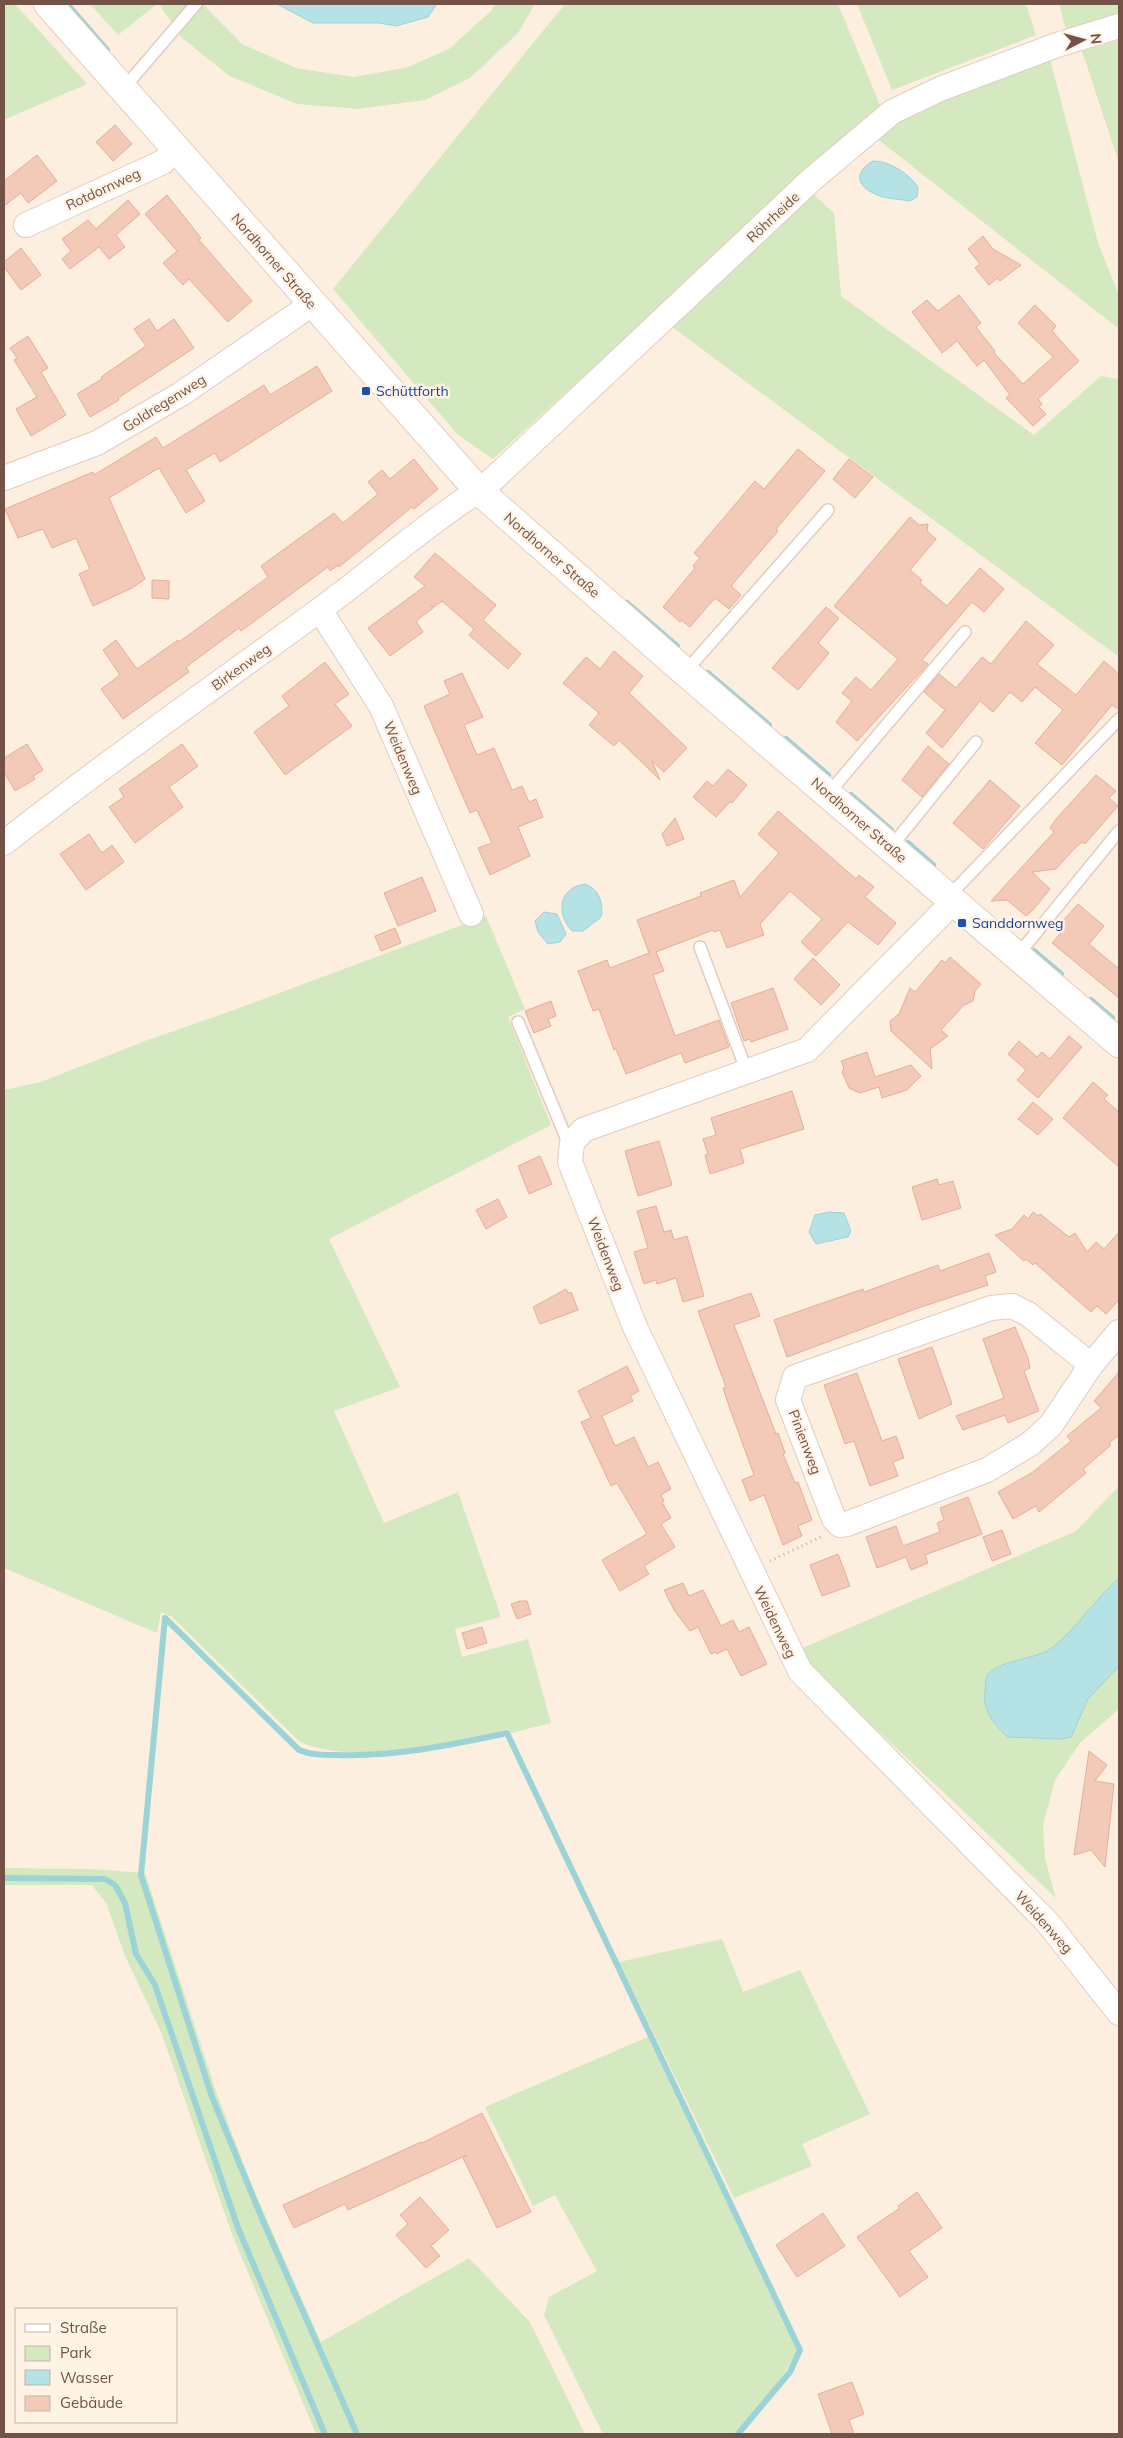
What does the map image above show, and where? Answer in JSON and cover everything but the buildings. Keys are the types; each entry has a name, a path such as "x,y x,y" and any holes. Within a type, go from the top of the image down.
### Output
{"street":[{"name":"Nordhorner Straße","path":"48,4 478,490 685,672 1119,1043"},
{"name":"Röhrheide","path":"478,490 494,478 810,181 892,112 940,90 1048,48 1119,26"},
{"name":"Rotdornweg","path":"26,225 163,162 176,149"},
{"name":"Goldregenweg","path":"4,478 97,443 181,394 299,313 310,302"},
{"name":"Birkenweg","path":"4,843 79,784 320,610 457,504 478,490"},
{"name":"Weidenweg","path":"320,610 381,706 470,914"},
{"path":"572,1143 583,1130 807,1050 951,899"},
{"name":"Weidenweg","path":"572,1143 570,1162 635,1327 800,1671 1048,1923 1119,2013"},
{"name":"Pinienweg","path":"840,1524 834,1519 788,1400 795,1377 990,1308 1012,1306 1028,1314 1091,1365"},
{"path":"840,1524 847,1524 987,1470 1030,1444 1051,1426 1091,1365 1119,1332"}],"lane":[{"path":"123,89 196,4"},
{"path":"685,672 828,510"},
{"path":"828,794 965,632"},
{"path":"951,899 1119,719"},
{"path":"891,848 976,742"},
{"path":"1018,956 1119,831"},
{"path":"700,947 747,1072"},
{"path":"518,1022 567,1140 572,1143"}],"path":[{"path":"750,1570 832,1532 840,1524"}],"green space":[{"path":"4,4 15,4 87,84 4,120"},
{"path":"90,4 157,4 118,35"},
{"path":"159,4 204,4 242,44 296,68 354,77 408,67 449,49 491,11 495,4 535,4 518,33 470,78 425,100 358,109 297,104 228,75 181,37"},
{"path":"565,4 838,4 880,105 493,459 458,435 333,289"},
{"path":"857,4 1026,4 1036,35 892,90"},
{"path":"1059,4 1119,4 1119,14 1066,30"},
{"path":"1119,40 1119,163 1082,51"},
{"path":"1050,59 1098,243 1119,295 1119,329 875,137 896,119 944,98"},
{"path":"811,192 834,213 841,296 1034,435 1101,376 1119,379 1119,657 668,324"},
{"path":"486,916 525,1009 508,1017 551,1125 329,1239 400,1387 334,1411 384,1523 458,1492 501,1617 455,1629 462,1657 528,1639 551,1723 511,1733 509,1729 432,1746 403,1750 347,1752 322,1749 300,1742 172,1617 161,1612 157,1633 4,1568 4,1090 41,1082 145,1041"},
{"path":"1119,1486 1119,1709 1080,1743 1055,1780 1043,1825 1045,1859 1056,1898 812,1669 800,1649 1076,1531"},
{"path":"4,1868 90,1869 145,1873 217,2094 252,2186 321,2342 469,2258 530,2322 585,2434 316,2434 233,2237 161,2032 126,1958 106,1903 92,1885 4,1885"},
{"path":"722,1939 743,1992 800,1970 870,2114 802,2144 812,2166 734,2198 619,1962"},
{"path":"648,2037 797,2350 777,2384 761,2405 734,2434 603,2434 544,2315 549,2297 597,2271 555,2195 533,2206 485,2107"}],"water":[{"path":"277,4 437,4 428,17 396,26 379,23 313,23"},
{"path":"873,161 886,163 910,177 918,187 917,197 910,201 892,199 879,196 868,190 861,182 860,173"},
{"path":"585,884 594,889 599,897 602,907 601,917 583,931 572,931 563,917 562,903 569,891 576,886"},
{"path":"544,912 557,914 566,934 560,942 548,944 538,932 535,921"},
{"path":"829,1212 844,1213 851,1231 848,1237 816,1244 809,1232 815,1215"},
{"path":"1119,1578 1119,1666 1088,1699 1071,1737 1061,1739 1008,1737 994,1723 988,1711 985,1699 987,1676 992,1670 1000,1666 1038,1655 1053,1647"}],"waterway":[{"path":"67,4 107,50"},
{"path":"627,603 677,646"},
{"path":"708,673 769,725"},
{"path":"786,739 828,775"},
{"path":"851,795 891,830"},
{"path":"908,843 933,865"},
{"path":"1034,951 1061,974"},
{"path":"1091,1000 1112,1018"},
{"path":"165,1618 299,1750 304,1752 327,1755 380,1754 444,1746 507,1733 800,2350 790,2372 738,2434"},
{"path":"165,1618 141,1875 212,2097 263,2221 357,2434"},
{"path":"4,1878 105,1879 115,1885 125,1903 136,1954 155,1985 238,2228 325,2434"}],"place":[{"name":"Schüttforth","path":"366,391"},
{"name":"Sanddornweg","path":"962,923"}]}
